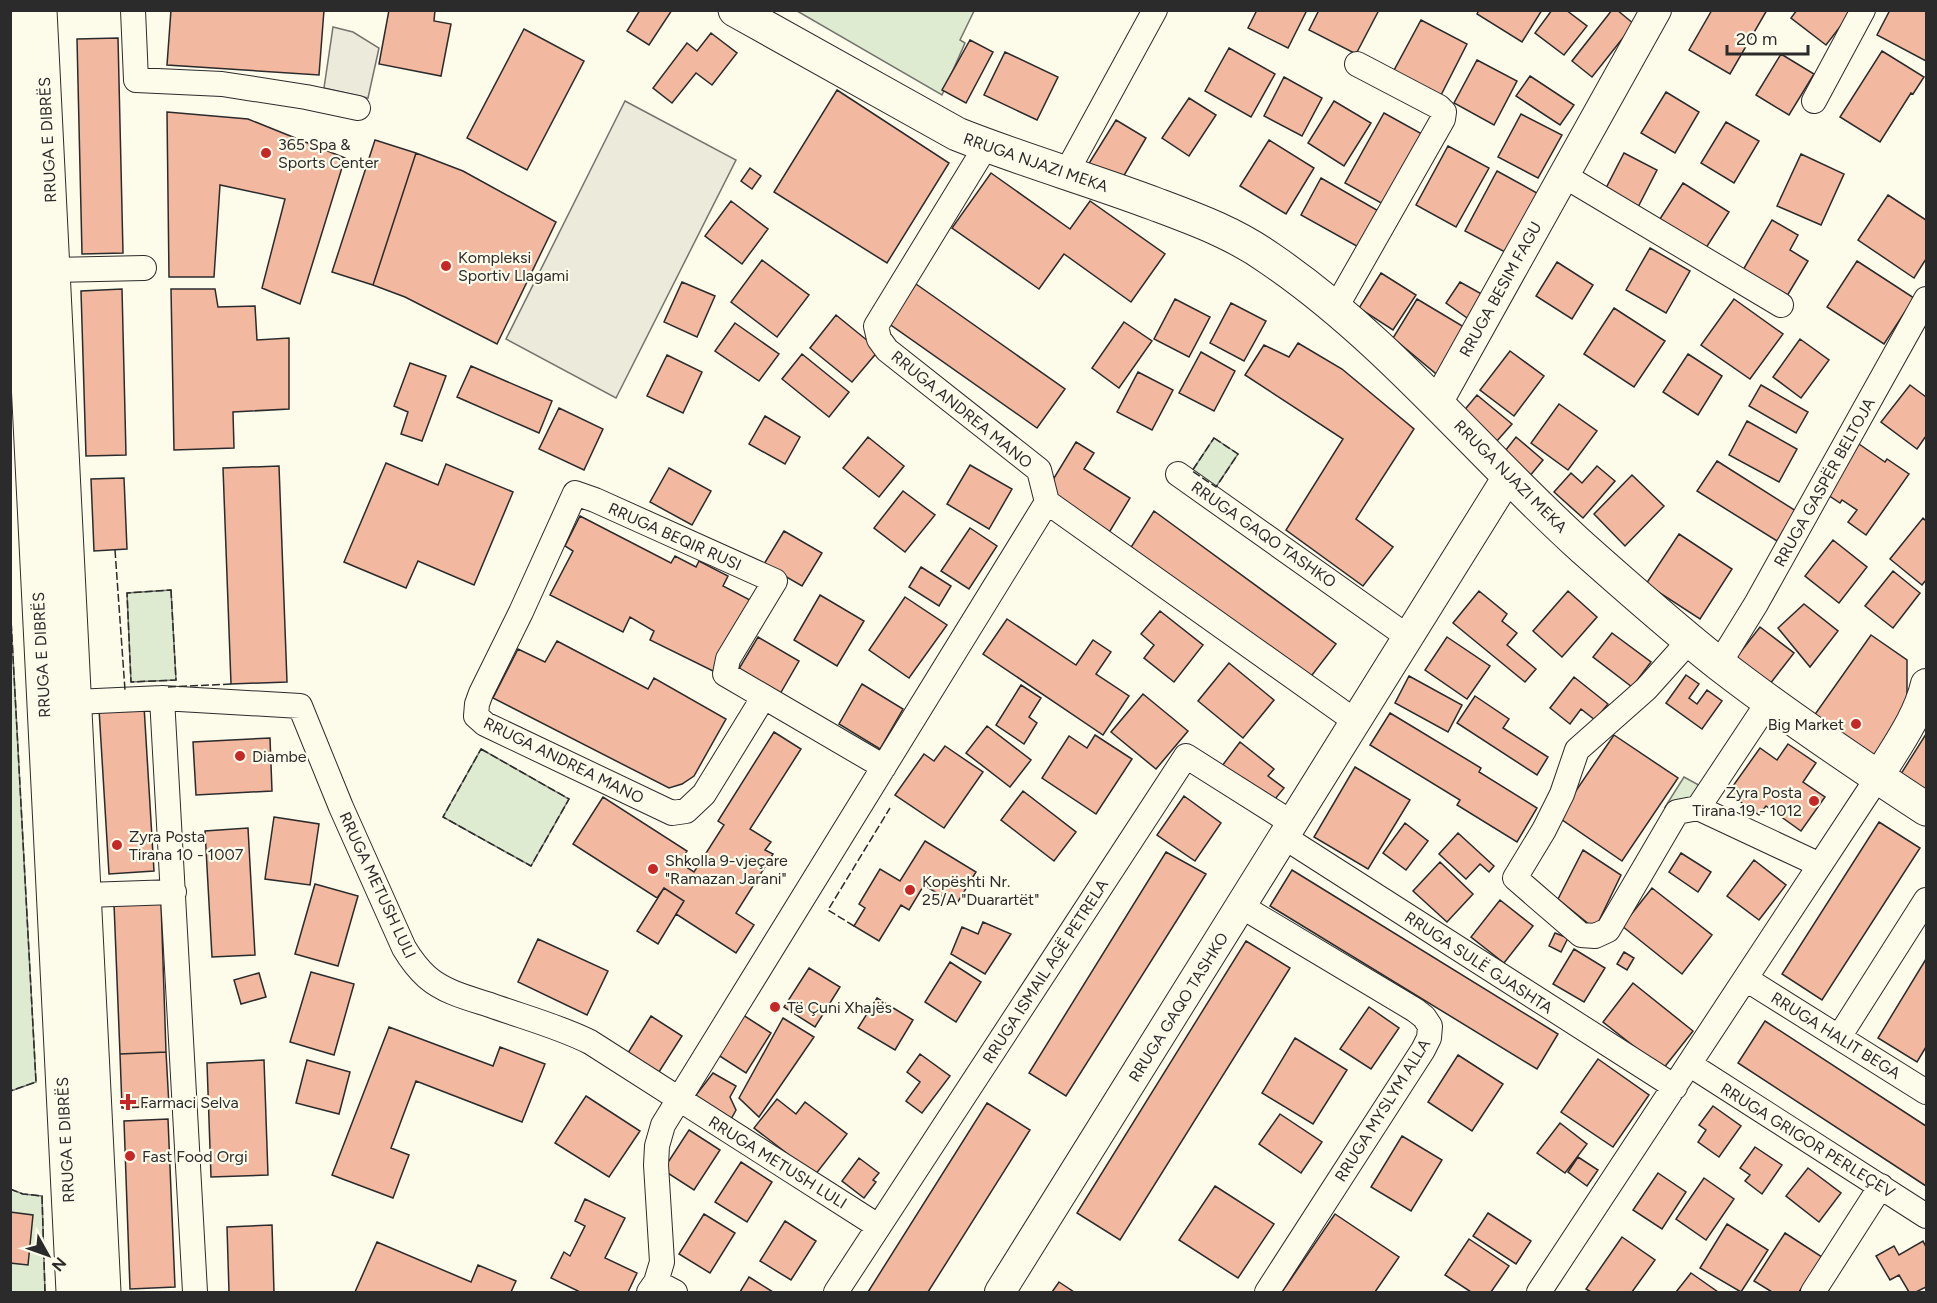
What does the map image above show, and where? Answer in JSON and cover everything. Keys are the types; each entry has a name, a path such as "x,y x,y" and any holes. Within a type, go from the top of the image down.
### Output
{"main road":[{"name":"RRUGA E DIBRËS","path":"40,10 86,895 104,1293"},
{"name":"RRUGA NJAZI MEKA","path":"735,10 957,134 1215,226 1268,257 1335,309 1437,402 1581,546 1690,640 1769,701 1926,809"},
{"name":"RRUGA E DIBRËS","path":"10,17 72,1291"}],"street":[{"path":"133,10 136,80 222,84 358,108"},
{"path":"1066,173 1155,10"},
{"name":"RRUGA BESIM FAGU","path":"1437,402 1656,10"},
{"path":"1814,101 1863,10"},
{"path":"1335,309 1443,119 1444,112 1439,107 1357,64"},
{"name":"RRUGA ANDREA MANO","path":"986,146 876,326 879,339 887,350 1039,470 1047,502"},
{"path":"1563,175 1781,304"},
{"path":"53,270 144,268"},
{"name":"RRUGA GASPËR BELTOJA","path":"1719,664 1756,604 1926,299"},
{"name":"RRUGA GAQO TASHKO","path":"1178,474 1408,637"},
{"name":"RRUGA GAQO TASHKO","path":"1000,1293 1509,475"},
{"name":"RRUGA ANDREA MANO","path":"575,493 481,693 476,716 485,724 672,813 686,811 704,794 763,698"},
{"name":"RRUGA BEQIR RUSI","path":"575,493 775,581 728,659 725,669 725,675 730,679 763,698"},
{"path":"660,1289 662,1262 656,1165 657,1146 663,1125 1047,502 1355,721"},
{"path":"1690,640 1646,689 1577,750 1562,794 1549,821 1515,878 1581,934 1595,936 1608,930 1677,812 1698,808 1820,865"},
{"path":"1539,1293 1878,777 1912,720 1923,698 1926,684"},
{"path":"162,698 195,1293"},
{"name":"RRUGA METUSH LULI","path":"75,702 162,698 300,706 341,807 404,948 420,970 441,987 464,997 581,1037 878,1226"},
{"path":"763,698 884,767"},
{"path":"1698,808 1769,701"},
{"name":"RRUGA ISMAIL AGË PETRELA","path":"836,1293 1186,756 1288,830"},
{"name":"RRUGA SULË GJASHTA","path":"1288,830 1674,1087"},
{"path":"86,895 174,892"},
{"path":"1839,1037 1926,900"},
{"name":"RRUGA MYSLYM ALLA","path":"1241,906 1415,1010 1430,1026 1429,1038 1423,1050 1267,1293"},
{"name":"RRUGA HALIT BEGA","path":"1746,979 1926,1092"},
{"name":"RRUGA GRIGOR PERLEÇEV","path":"1689,1064 1926,1216"},
{"path":"1813,1293 1881,1186"}],"green space":[{"path":"797,11 974,11 960,40 965,43 942,95"},
{"path":"1214,438 1238,454 1216,487 1192,471"},
{"path":"171,590 176,680 131,682 127,593"},
{"path":"10,601 36,1082 11,1091 10,1091"},
{"path":"481,749 569,799 531,866 443,817"},
{"path":"1684,777 1706,789 1697,804 1665,807"},
{"path":"10,1189 23,1194 42,1196 45,1292 11,1292"}],"shaded area":[{"path":"333,27 353,32 379,48 368,98 324,88"},
{"path":"625,101 736,160 616,398 506,339"}],"building":[{"path":"171,10 324,10 319,75 167,65"},
{"path":"389,10 435,10 434,21 451,24 441,76 379,64"},
{"path":"640,10 672,10 649,45 627,31"},
{"path":"1257,10 1307,10 1288,48 1248,28"},
{"path":"1319,10 1379,10 1356,54 1309,30"},
{"path":"1479,10 1542,10 1522,42 1477,14"},
{"path":"1552,10 1566,10 1587,26 1564,55 1535,33"},
{"path":"1612,10 1617,10 1634,24 1592,77 1572,61"},
{"path":"1712,10 1767,10 1730,74 1689,50"},
{"path":"1797,10 1853,10 1826,45 1791,18"},
{"path":"1890,10 1926,10 1926,61 1877,35"},
{"path":"1421,20 1467,44 1439,99 1392,74"},
{"path":"524,29 584,61 527,170 467,138"},
{"path":"711,33 737,53 712,85 696,73 672,103 653,88 687,43 697,51"},
{"path":"118,38 123,253 82,254 77,39"},
{"path":"970,40 993,52 966,103 942,90"},
{"path":"1229,48 1275,74 1251,117 1205,91"},
{"path":"1882,51 1924,77 1880,142 1840,117"},
{"path":"1005,52 1058,77 1037,120 984,95"},
{"path":"1781,54 1814,74 1789,115 1756,95"},
{"path":"1477,60 1517,81 1494,125 1454,103"},
{"path":"1530,76 1574,105 1560,125 1516,96"},
{"path":"1284,77 1322,98 1302,136 1264,116"},
{"path":"837,90 949,163 887,263 774,192"},
{"path":"1666,92 1699,112 1675,153 1641,133"},
{"path":"1189,98 1216,115 1189,156 1162,138"},
{"path":"1334,101 1371,123 1344,166 1308,143"},
{"path":"167,112 248,119 345,158 300,304 262,288 285,199 220,185 214,277 169,277"},
{"path":"1384,113 1422,134 1383,204 1345,183"},
{"path":"1521,114 1562,135 1538,178 1498,157"},
{"path":"1116,120 1146,138 1119,184 1088,165"},
{"path":"1726,122 1759,141 1734,183 1701,163"},
{"path":"375,140 416,153 373,285 332,272"},
{"path":"1269,140 1314,168 1286,214 1240,186"},
{"path":"1448,146 1489,168 1456,227 1416,205"},
{"path":"416,153 463,171 556,222 497,344 405,297 373,285"},
{"path":"1624,153 1657,170 1636,211 1603,194"},
{"path":"1801,154 1844,174 1821,225 1777,206"},
{"path":"750,168 761,176 752,189 741,181"},
{"path":"1497,171 1537,193 1505,252 1465,231"},
{"path":"991,173 1070,229 1090,201 1165,254 1131,302 1064,254 1039,289 952,228"},
{"path":"1321,178 1382,213 1362,249 1301,215"},
{"path":"1683,183 1729,212 1704,251 1658,222"},
{"path":"1888,195 1926,220 1926,259 1914,278 1858,240"},
{"path":"731,201 768,229 742,264 705,236"},
{"path":"1772,220 1798,235 1790,250 1808,261 1787,296 1743,270"},
{"path":"1650,248 1690,271 1666,313 1626,290"},
{"path":"762,260 809,295 777,337 731,302"},
{"path":"1857,261 1914,298 1884,344 1827,307"},
{"path":"1557,262 1593,285 1572,319 1536,296"},
{"path":"1381,273 1416,295 1393,330 1359,308"},
{"path":"682,282 715,296 697,337 664,322"},
{"path":"1460,282 1487,297 1470,320 1446,303"},
{"path":"916,284 1065,389 1037,428 888,323"},
{"path":"122,289 126,455 86,456 81,291"},
{"path":"171,289 215,289 218,307 255,306 257,340 289,338 289,409 233,412 234,448 174,450"},
{"path":"1175,299 1210,317 1189,357 1154,339"},
{"path":"1417,299 1469,330 1440,377 1393,338"},
{"path":"1734,299 1783,334 1750,379 1701,345"},
{"path":"1231,303 1266,321 1244,361 1210,343"},
{"path":"1614,308 1665,341 1634,387 1584,354"},
{"path":"836,315 879,350 852,382 810,348"},
{"path":"1124,322 1152,341 1119,388 1092,368"},
{"path":"735,323 779,354 759,381 715,351"},
{"path":"1800,339 1829,360 1801,398 1773,377"},
{"path":"1298,343 1342,369 1414,429 1356,519 1393,547 1363,586 1286,530 1343,439 1245,375 1264,345 1289,357"},
{"path":"1510,351 1544,376 1514,416 1480,390"},
{"path":"1201,352 1235,371 1214,411 1179,393"},
{"path":"802,354 849,392 829,417 782,379"},
{"path":"1688,354 1722,376 1698,415 1663,392"},
{"path":"667,355 702,372 683,413 647,396"},
{"path":"410,363 446,376 422,441 401,434 408,412 394,406"},
{"path":"471,366 552,401 539,433 457,397"},
{"path":"1138,372 1173,390 1152,430 1117,412"},
{"path":"1761,385 1808,412 1796,433 1749,406"},
{"path":"1910,385 1926,397 1926,436 1917,449 1881,422"},
{"path":"1477,395 1512,424 1496,442 1462,413"},
{"path":"1559,404 1597,431 1568,470 1531,443"},
{"path":"559,408 603,429 584,470 539,449"},
{"path":"765,416 800,437 785,464 749,444"},
{"path":"1747,421 1797,449 1779,482 1729,455"},
{"path":"868,437 904,466 879,497 843,468"},
{"path":"1516,437 1543,460 1529,477 1502,455"},
{"path":"1076,442 1094,453 1084,469 1130,498 1107,536 1043,496"},
{"path":"1859,444 1885,462 1887,459 1909,474 1866,535 1848,522 1857,510 1825,493"},
{"path":"1717,461 1796,511 1777,541 1697,491"},
{"path":"386,463 438,485 446,464 513,492 474,585 418,561 406,588 344,562"},
{"path":"970,465 1012,489 989,529 947,504"},
{"path":"279,466 287,682 231,684 223,468"},
{"path":"1597,466 1615,481 1583,518 1554,492 1571,473 1582,483"},
{"path":"669,468 711,491 692,525 650,502"},
{"path":"1632,475 1664,506 1625,546 1594,514"},
{"path":"124,478 127,549 94,551 91,479"},
{"path":"903,491 935,515 905,552 874,528"},
{"path":"1154,511 1336,644 1309,679 1128,552"},
{"path":"580,516 671,563 675,556 696,567 699,561 728,576 723,586 750,600 713,671 650,640 654,631 630,617 623,632 550,595 573,551 565,546"},
{"path":"1923,518 1926,521 1926,580 1922,585 1890,559"},
{"path":"970,528 997,546 969,589 941,571"},
{"path":"784,531 822,553 802,586 764,564"},
{"path":"1679,534 1732,569 1700,619 1646,584"},
{"path":"1833,540 1867,567 1839,603 1805,576"},
{"path":"921,567 951,586 939,606 909,587"},
{"path":"1893,571 1920,593 1893,628 1865,606"},
{"path":"1479,591 1507,614 1502,621 1517,633 1507,645 1536,669 1525,682 1453,623"},
{"path":"1568,591 1597,617 1562,657 1533,631"},
{"path":"820,595 864,621 837,666 794,640"},
{"path":"905,597 947,625 909,678 869,650"},
{"path":"1804,604 1838,631 1810,667 1778,628"},
{"path":"1160,611 1203,645 1174,682 1144,658 1154,645 1141,634"},
{"path":"1007,619 1076,665 1093,640 1111,652 1096,674 1129,696 1103,735 983,654"},
{"path":"1760,627 1794,653 1766,689 1732,663"},
{"path":"1612,633 1651,662 1632,687 1593,657"},
{"path":"1871,635 1907,660 1907,708 1870,761 1811,720"},
{"path":"758,637 799,661 776,701 734,677"},
{"path":"1447,637 1490,666 1467,699 1425,670"},
{"path":"557,641 648,689 654,678 726,719 694,776 682,784 669,788 493,698 518,649 545,662"},
{"path":"1229,663 1274,700 1243,738 1198,701"},
{"path":"1686,675 1699,684 1689,698 1697,704 1707,690 1722,701 1702,729 1666,703"},
{"path":"1409,676 1462,705 1448,732 1395,703"},
{"path":"1574,677 1608,704 1595,720 1581,709 1570,724 1550,708"},
{"path":"862,684 903,709 880,749 839,724"},
{"path":"1021,685 1041,698 1029,717 1037,723 1024,744 996,725"},
{"path":"1143,694 1188,731 1156,769 1111,732"},
{"path":"1475,696 1509,719 1503,728 1548,757 1537,775 1457,723"},
{"path":"144,706 154,871 109,874 99,709"},
{"path":"1390,713 1481,768 1479,772 1537,808 1517,842 1457,805 1460,800 1370,745"},
{"path":"987,726 1031,760 1010,787 966,753"},
{"path":"774,732 801,749 750,829 771,842 765,850 773,854 736,913 754,925 736,953 676,914 684,901 664,888 657,898 573,844 603,797 687,851 680,863 694,872 724,825 718,821"},
{"path":"1926,734 1926,795 1899,777"},
{"path":"1095,735 1132,759 1096,814 1042,778 1069,736 1087,748"},
{"path":"1614,735 1678,778 1622,861 1558,817"},
{"path":"270,738 272,791 196,795 193,742"},
{"path":"1240,742 1274,769 1268,776 1284,788 1271,804 1222,766"},
{"path":"1788,744 1816,763 1803,782 1825,797 1801,831 1766,806 1759,815 1728,793 1760,748 1777,760"},
{"path":"945,746 983,772 944,828 895,795 924,754 934,761"},
{"path":"1355,767 1410,800 1368,869 1314,837"},
{"path":"1023,791 1076,832 1054,861 1001,820"},
{"path":"1184,796 1221,823 1195,861 1157,835"},
{"path":"274,817 319,824 310,885 265,879"},
{"path":"1879,822 1920,848 1822,1000 1782,974"},
{"path":"1405,823 1428,841 1406,870 1383,853"},
{"path":"248,828 255,955 212,957 205,831"},
{"path":"1458,833 1494,866 1489,872 1480,864 1466,879 1439,854"},
{"path":"925,841 976,872 956,905 924,885 909,910 901,905 879,941 854,926 865,908 859,904 880,869 900,881"},
{"path":"1583,850 1621,875 1595,929 1558,899"},
{"path":"1166,852 1206,874 1066,1096 1029,1073"},
{"path":"1681,853 1711,872 1698,892 1669,872"},
{"path":"1754,860 1786,885 1759,920 1727,896"},
{"path":"1440,862 1473,894 1447,922 1413,891"},
{"path":"1292,870 1558,1034 1537,1069 1270,906"},
{"path":"315,884 358,896 338,966 295,954"},
{"path":"664,888 684,901 658,944 637,931"},
{"path":"1652,888 1712,935 1682,974 1622,926"},
{"path":"1500,900 1533,926 1504,963 1471,937"},
{"path":"161,902 166,1052 120,1054 114,904"},
{"path":"983,922 1011,934 985,974 951,954 962,927 978,934"},
{"path":"1555,933 1568,938 1561,952 1549,946"},
{"path":"538,939 608,971 587,1015 518,982"},
{"path":"1246,941 1290,968 1120,1240 1077,1213"},
{"path":"1574,949 1605,968 1584,1002 1553,984"},
{"path":"1624,952 1634,958 1627,970 1617,964"},
{"path":"1926,959 1926,1047 1917,1062 1878,1038"},
{"path":"950,962 981,982 956,1022 925,1002"},
{"path":"809,968 840,987 815,1027 784,1007"},
{"path":"311,972 354,984 334,1055 290,1042"},
{"path":"259,973 266,997 241,1004 234,980"},
{"path":"1633,983 1693,1031 1663,1069 1603,1022"},
{"path":"877,998 913,1020 895,1050 858,1028"},
{"path":"1369,1007 1399,1028 1371,1069 1340,1049"},
{"path":"740,1013 771,1033 746,1073 715,1053"},
{"path":"651,1016 682,1036 657,1075 626,1056"},
{"path":"783,1018 814,1037 759,1117 739,1098"},
{"path":"1765,1021 1926,1126 1926,1186 1738,1063"},
{"path":"389,1027 493,1066 500,1047 545,1064 522,1122 416,1081 391,1148 409,1155 393,1198 332,1175"},
{"path":"1295,1038 1347,1070 1313,1124 1262,1093"},
{"path":"166,1052 169,1106 122,1108 120,1054"},
{"path":"920,1054 950,1076 922,1113 906,1101 920,1082 907,1072"},
{"path":"1458,1055 1503,1084 1472,1131 1428,1102"},
{"path":"1598,1059 1649,1095 1613,1147 1561,1112"},
{"path":"264,1060 268,1175 211,1177 207,1063"},
{"path":"307,1060 350,1072 339,1114 296,1103"},
{"path":"713,1073 736,1086 730,1097 736,1110 730,1121 693,1099"},
{"path":"586,1096 640,1131 609,1177 555,1143"},
{"path":"777,1099 796,1114 805,1102 847,1134 815,1175 754,1128"},
{"path":"987,1103 1030,1130 928,1292 868,1292"},
{"path":"1713,1106 1741,1126 1719,1157 1698,1142 1706,1130 1699,1125"},
{"path":"1280,1114 1322,1142 1301,1173 1259,1144"},
{"path":"168,1119 175,1287 130,1289 124,1121"},
{"path":"1560,1123 1587,1144 1565,1173 1537,1153"},
{"path":"689,1130 720,1150 694,1190 663,1170"},
{"path":"1402,1136 1442,1160 1411,1211 1371,1187"},
{"path":"1755,1147 1782,1165 1762,1194 1745,1181 1750,1175 1740,1168"},
{"path":"1578,1157 1598,1170 1587,1186 1568,1172"},
{"path":"859,1158 879,1173 873,1180 876,1182 864,1198 842,1181"},
{"path":"741,1162 772,1182 747,1222 715,1202"},
{"path":"1808,1168 1841,1193 1819,1222 1786,1196"},
{"path":"1658,1173 1686,1192 1662,1229 1633,1210"},
{"path":"1704,1178 1734,1199 1706,1240 1676,1219"},
{"path":"1215,1186 1274,1224 1238,1278 1179,1240"},
{"path":"585,1199 625,1218 605,1258 637,1273 628,1292 580,1292 551,1278 564,1252 570,1256 585,1226 575,1221"},
{"path":"10,1212 33,1215 28,1265 10,1263"},
{"path":"1488,1213 1531,1241 1516,1264 1473,1236"},
{"path":"704,1214 735,1233 710,1273 679,1254"},
{"path":"1335,1214 1399,1257 1375,1292 1282,1292"},
{"path":"785,1221 816,1241 791,1280 760,1261"},
{"path":"1727,1224 1768,1250 1741,1292 1700,1268"},
{"path":"272,1225 274,1292 229,1292 227,1227"},
{"path":"1785,1233 1822,1257 1799,1292 1772,1292 1754,1281"},
{"path":"1622,1237 1655,1260 1632,1292 1591,1292 1586,1289"},
{"path":"1469,1239 1509,1266 1491,1292 1471,1292 1445,1275"},
{"path":"1923,1241 1926,1247 1926,1287 1916,1292 1909,1292 1899,1275 1890,1280 1876,1256 1894,1246 1899,1255"},
{"path":"377,1242 471,1282 478,1265 516,1281 511,1292 355,1292"},
{"path":"1691,1273 1718,1292 1676,1292"},
{"path":"749,1277 773,1292 740,1292"},
{"path":"1059,1282 1074,1292 1052,1292"}],"fence":[{"path":"1214,438 1238,454 1216,487 1192,471 1214,438"},
{"path":"115,550 126,689"},
{"path":"171,590 176,680 131,682 127,593 171,590"},
{"path":"10,601 36,1082 10,1091"},
{"path":"168,687 231,684"},
{"path":"481,749 569,799 531,866 443,817 481,749"},
{"path":"854,926 828,910 890,808"},
{"path":"10,1189 23,1194 42,1196 45,1292"}],"place":[{"name":"365 Spa & Sports Center","path":"266,153"},
{"name":"Kompleksi Sportiv Llagami","path":"446,266"},
{"name":"Big Market","path":"1856,724"},
{"name":"Diambe","path":"240,756"},
{"name":"Zyra Posta Tirana 19 - 1012","path":"1814,801"},
{"name":"Zyra Posta Tirana 10 - 1007","path":"117,845"},
{"name":"Shkolla 9-vjeçare \"Ramazan Jarani\"","path":"653,869"},
{"name":"Kopështi Nr. 25/A \"Duarartët\"","path":"910,890"},
{"name":"Të Çuni Xhajës","path":"775,1007"},
{"name":"Farmaci Selva","path":"128,1102"},
{"name":"Fast Food Orgi","path":"130,1156"}]}
